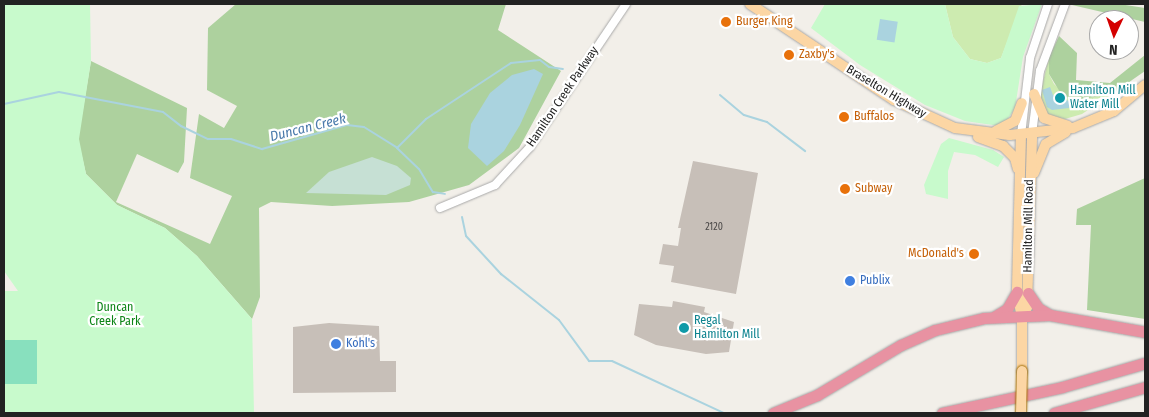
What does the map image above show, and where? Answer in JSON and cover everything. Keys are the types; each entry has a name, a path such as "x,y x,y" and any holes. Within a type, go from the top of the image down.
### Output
{"highway":[{"path":"993,318 1007,308 1023,292 1038,308 1050,315"},
{"path":"774,413 818,395 901,345 935,330 993,318 1050,315 1145,332"},
{"path":"942,413 1062,387 1145,363"},
{"path":"1054,413 1145,387"}],"main road":[{"name":"Braselton Highway","path":"750,4 894,100 955,128 986,134 1026,135 1073,128 1114,111 1145,85"},
{"path":"1034,94 1044,118 1073,128"},
{"path":"986,134 1007,128 1015,121 1022,103"},
{"path":"955,128 1003,146 1015,158 1020,177"},
{"path":"1030,186 1046,144 1073,128"},
{"name":"Hamilton Mill Road","path":"1023,292 1020,177 1026,135"},
{"name":"Hamilton Mill Road","path":"1021,413 1022,317 1030,186 1026,135"}],"street":[{"name":"Hamilton Creek Parkway","path":"440,208 495,185 530,147 626,4"},
{"path":"1026,135 1022,103 1030,58 1048,4"},
{"path":"1026,135 1034,94 1064,4"}],"green space":[{"name":"Duncan Creek Park","path":"4,4 90,4 91,61 79,139 86,174 117,205 165,228 197,256 252,319 254,413 4,413 4,291 18,291 4,271"},
{"path":"236,4 506,4 498,30 561,71 519,148 469,185 409,202 332,206 271,202 259,208 260,297 252,319 197,256 165,228 117,205 86,174 78,139 91,61 187,108 184,162 178,173 137,154 116,202 210,244 232,196 190,178 199,114 224,128 237,106 207,90 208,28"},
{"path":"825,4 945,4 953,37 970,59 987,63 1001,58 1019,6 1042,4 1023,57 1015,108 1004,125 993,125 965,121 925,105 860,65 811,28"},
{"path":"945,4 1022,4 1001,58 987,63 970,59 953,37"},
{"path":"1119,4 1145,8 1145,22 1139,21 1139,10 1093,10 1072,5"},
{"path":"1059,36 1077,53 1076,80 1110,83 1145,55 1145,71 1112,94 1072,101 1060,92 1049,74 1049,57"},
{"path":"1049,57 1049,74 1054,84 1072,101 1112,94 1082,114 1065,119 1046,116 1039,98"},
{"path":"949,138 993,150 1004,157 998,167 975,155 954,152 948,171 948,199 926,194 924,185 941,144"},
{"path":"372,157 397,166 411,178 410,185 386,195 306,193 329,172"},
{"path":"1145,178 1145,319 1087,310 1091,225 1076,225 1077,209"},
{"path":"4,340 37,340 37,384 4,384"}],"water":[{"path":"880,19 898,22 894,43 877,40"},
{"path":"534,69 543,74 520,125 504,151 487,166 468,148 471,124 490,93 512,75"},
{"path":"1050,87 1053,95 1069,101 1069,108 1052,110 1047,107 1042,90"}],"building":[{"path":"693,161 758,173 736,294 671,282 674,266 659,264 663,244 678,246 681,228 678,228"},
{"name":"Regal Hamilton Mill","path":"673,301 705,307 704,312 734,322 729,352 706,354 656,345 634,335 639,304 672,307"},
{"name":"Kohl's","path":"329,323 379,326 380,361 396,361 396,392 293,393 293,327"}],"waterway":[{"name":"Duncan Creek","path":"397,148 426,119 511,63 540,60 549,67 563,69"},
{"name":"Duncan Creek","path":"4,104 59,92 163,112 181,126 208,139 231,139 262,149 347,125 364,127 397,148 419,169 433,192 445,194"},
{"name":"Duncan Creek","path":"720,95 744,115 767,122 805,151"},
{"path":"462,217 466,236 501,274 559,320 589,361 612,361 724,413"}],"place":[{"name":"Burger King","path":"726,22"},
{"name":"Zaxby's","path":"789,55"},
{"name":"Hamilton Mill Water Mill","path":"1060,98"},
{"name":"Buffalos","path":"844,117"},
{"name":"Subway","path":"845,189"},
{"name":"McDonald's","path":"974,254"},
{"name":"Publix","path":"850,281"},
{"name":"Regal Hamilton Mill","path":"684,328"},
{"name":"Kohl's","path":"336,344"}]}
